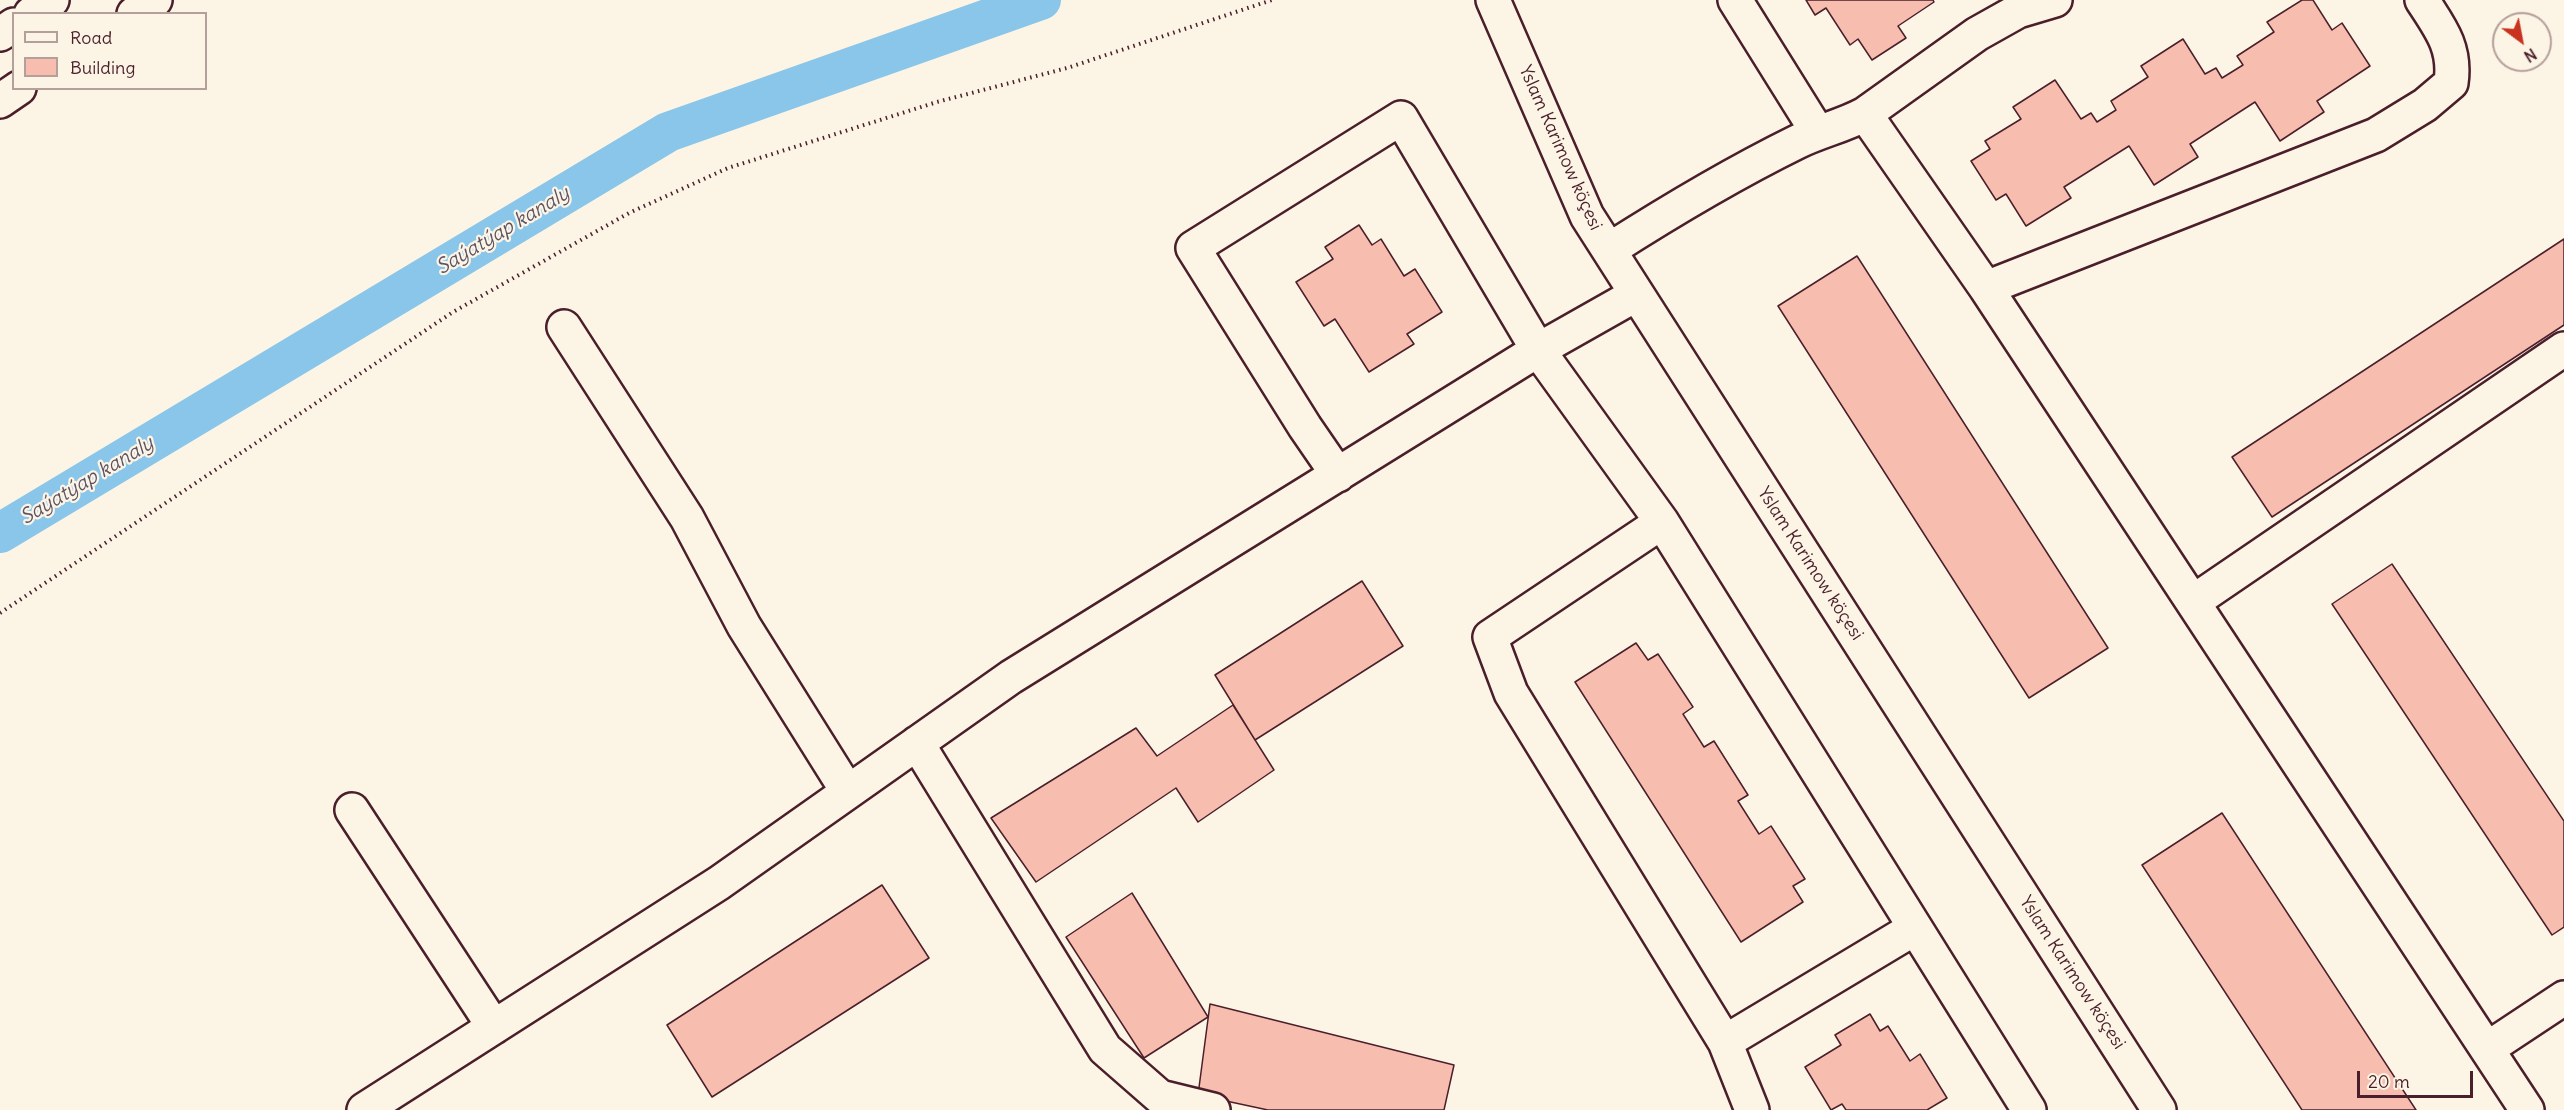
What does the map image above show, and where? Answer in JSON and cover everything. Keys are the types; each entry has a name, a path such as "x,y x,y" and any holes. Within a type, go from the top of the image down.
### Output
{"street":[{"path":"35,12 52,0"},
{"path":"137,12 155,0"},
{"name":"Yslam Karimow köçesi","path":"1493,0 1587,216 2159,1110"},
{"path":"1735,0 1818,133"},
{"path":"1608,250 1670,211 1818,133 1847,124 1865,114 2014,6 2055,0"},
{"path":"1986,288 2376,135 2425,105 2451,83 2454,63 2445,36 2422,0"},
{"path":"0,101 16,90"},
{"path":"1865,114 1986,288 2527,1110"},
{"path":"1338,475 1305,427 1193,248 1401,118 1538,350 1662,522 2029,1110"},
{"path":"364,1110 719,883 1011,676 1538,350 1637,294"},
{"path":"564,327 687,518 744,626 848,792"},
{"path":"2193,602 2564,350"},
{"path":"1662,522 1490,637 1511,693 1575,801 1725,1042 1752,1110"},
{"path":"917,743 1105,1049 1160,1097 1213,1110"},
{"path":"352,810 494,1027"},
{"path":"1725,1042 1915,928"},
{"path":"2487,1049 2564,998"}],"path":[{"path":"0,613 453,312 629,213 728,168 937,102 1066,68 1272,0"}],"building":[{"path":"1806,0 1933,0 1934,2 1898,26 1906,38 1872,60 1858,39 1850,45 1826,8 1815,15"},
{"path":"2302,0 2313,0 2332,30 2342,23 2370,66 2317,101 2324,112 2280,141 2255,102 2190,144 2198,157 2154,185 2129,146 2064,187 2071,198 2026,226 2006,194 1996,200 1971,161 1990,149 1985,141 2021,119 2013,107 2055,80 2081,119 2091,113 2097,122 2116,110 2111,101 2148,77 2141,66 2183,39 2205,74 2216,68 2222,78 2243,65 2237,56 2274,32 2267,22"},
{"path":"1359,225 1372,245 1381,239 1404,276 1415,269 1442,312 1407,334 1414,344 1369,372 1335,319 1324,326 1296,282 1333,259 1325,247"},
{"path":"2564,239 2564,325 2272,517 2232,457"},
{"path":"1857,256 2108,648 2029,698 1778,306"},
{"path":"2392,564 2564,821 2564,927 2552,935 2332,604"},
{"path":"1362,581 1403,646 1255,740 1215,675"},
{"path":"1636,643 1648,660 1658,654 1693,707 1683,714 1704,747 1714,741 1748,795 1738,801 1759,834 1771,826 1805,879 1793,886 1803,902 1741,942 1575,682"},
{"path":"1233,705 1274,770 1198,822 1176,788 1036,882 991,818 1136,728 1157,756"},
{"path":"2222,813 2416,1110 2302,1110 2142,865"},
{"path":"882,885 929,958 712,1097 667,1025"},
{"path":"1132,893 1208,1017 1144,1058 1066,937"},
{"path":"1210,1004 1454,1065 1444,1110 1268,1110 1198,1095"},
{"path":"1870,1014 1880,1031 1888,1026 1910,1061 1920,1054 1947,1098 1927,1110 1846,1110 1842,1104 1831,1110 1805,1067 1841,1045 1835,1035"}],"waterway":[{"name":"Saýatýap kanaly","path":"0,533 668,132 1041,0"}]}
